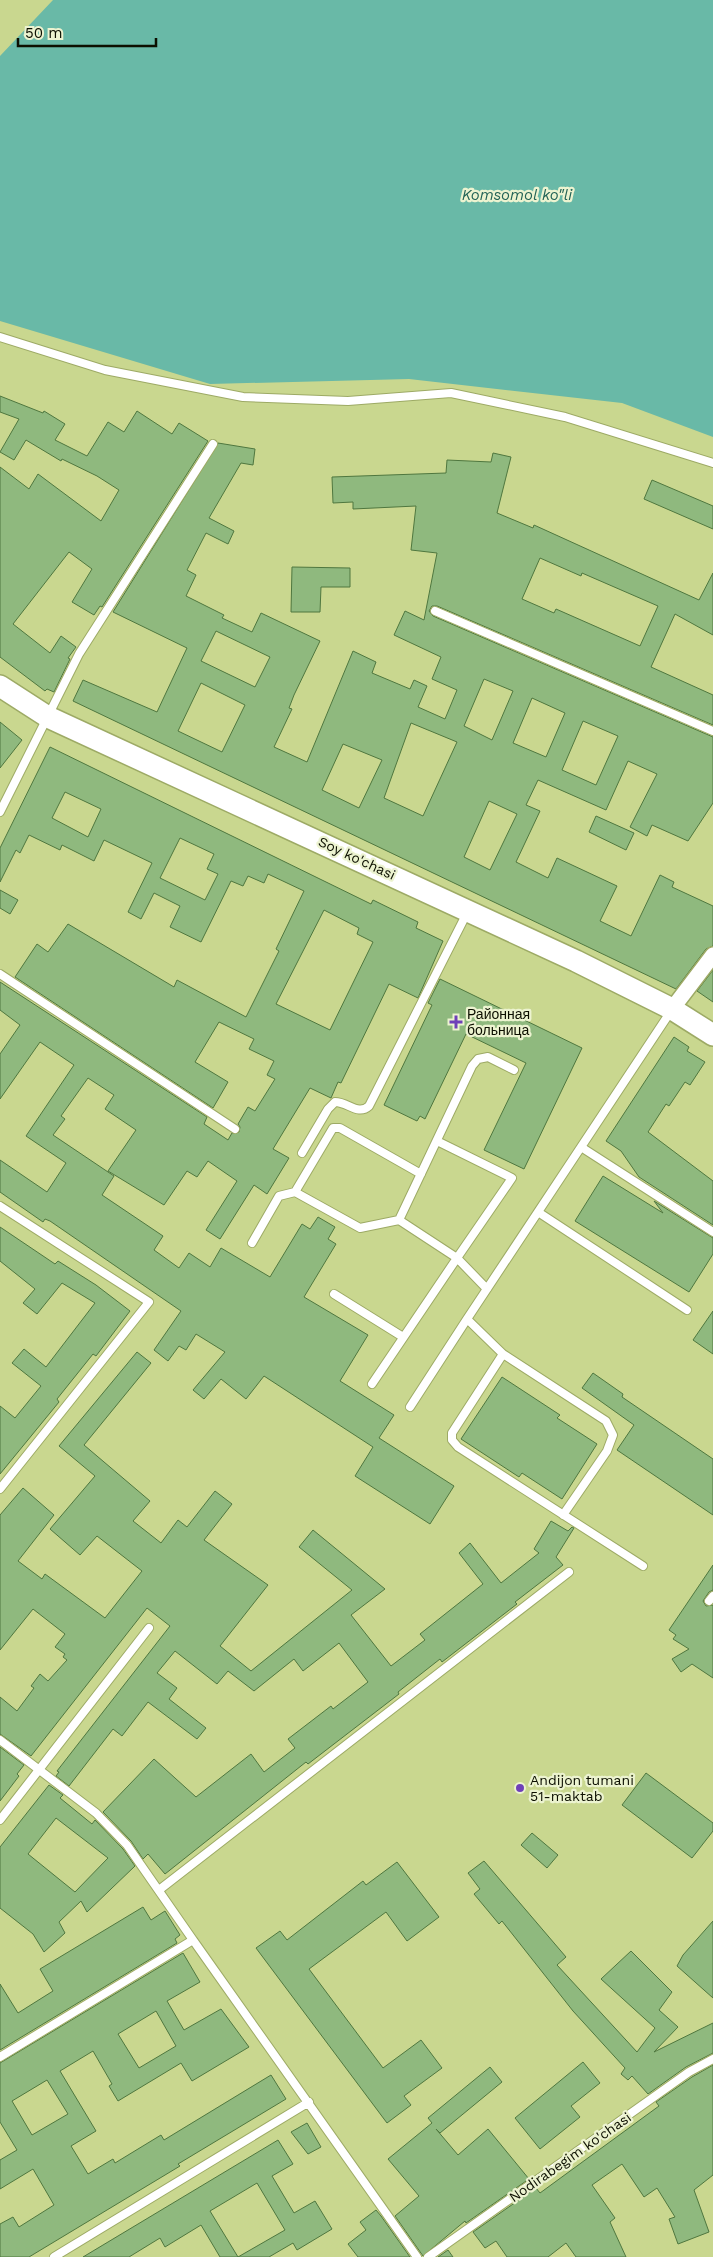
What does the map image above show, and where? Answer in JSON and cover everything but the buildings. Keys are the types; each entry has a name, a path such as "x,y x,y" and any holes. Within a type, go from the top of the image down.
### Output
{"main road":[{"name":"Soy ko'chasi","path":"0,686 48,717 469,909 672,1010 713,1035"}],"street":[{"path":"672,1010 713,955"}],"lane":[{"path":"0,337 105,370 243,397 348,401 451,393 565,418 713,463"},
{"path":"0,812 79,654 213,444"},
{"path":"435,611 713,731"},
{"path":"302,1153 328,1109 335,1102 342,1102 358,1111 364,1110 369,1106 469,909"},
{"path":"0,974 235,1129"},
{"path":"410,1408 672,1010"},
{"path":"399,1220 478,1059 488,1057 514,1070"},
{"path":"295,1192 333,1128 340,1128 421,1174"},
{"path":"372,1384 512,1178 437,1141"},
{"path":"581,1147 713,1232"},
{"path":"252,1243 279,1196 295,1192 360,1228 399,1220 457,1258 487,1289"},
{"path":"0,1206 150,1302 0,1489"},
{"path":"538,1212 687,1310"},
{"path":"334,1294 403,1337"},
{"path":"467,1319 503,1354 606,1422 613,1435 608,1451 564,1515"},
{"path":"503,1354 452,1433 452,1440 458,1447 643,1566"},
{"path":"159,1890 569,1572"},
{"path":"0,1820 149,1628"},
{"path":"0,1740 96,1813 127,1845 417,2257"},
{"path":"0,2057 193,1940"},
{"name":"Nodirabegim ko'chasi","path":"428,2257 689,2072 713,2059"},
{"path":"54,2257 309,2102"}],"water":[{"name":"Komsomol ko\"li","path":"53,0 713,0 713,437 622,403 409,379 210,384 0,321 0,56"}],"place":[{"name":"Районная больница","path":"456,1022"},
{"name":"Andijon tumani 51-maktab","path":"520,1788"}]}
